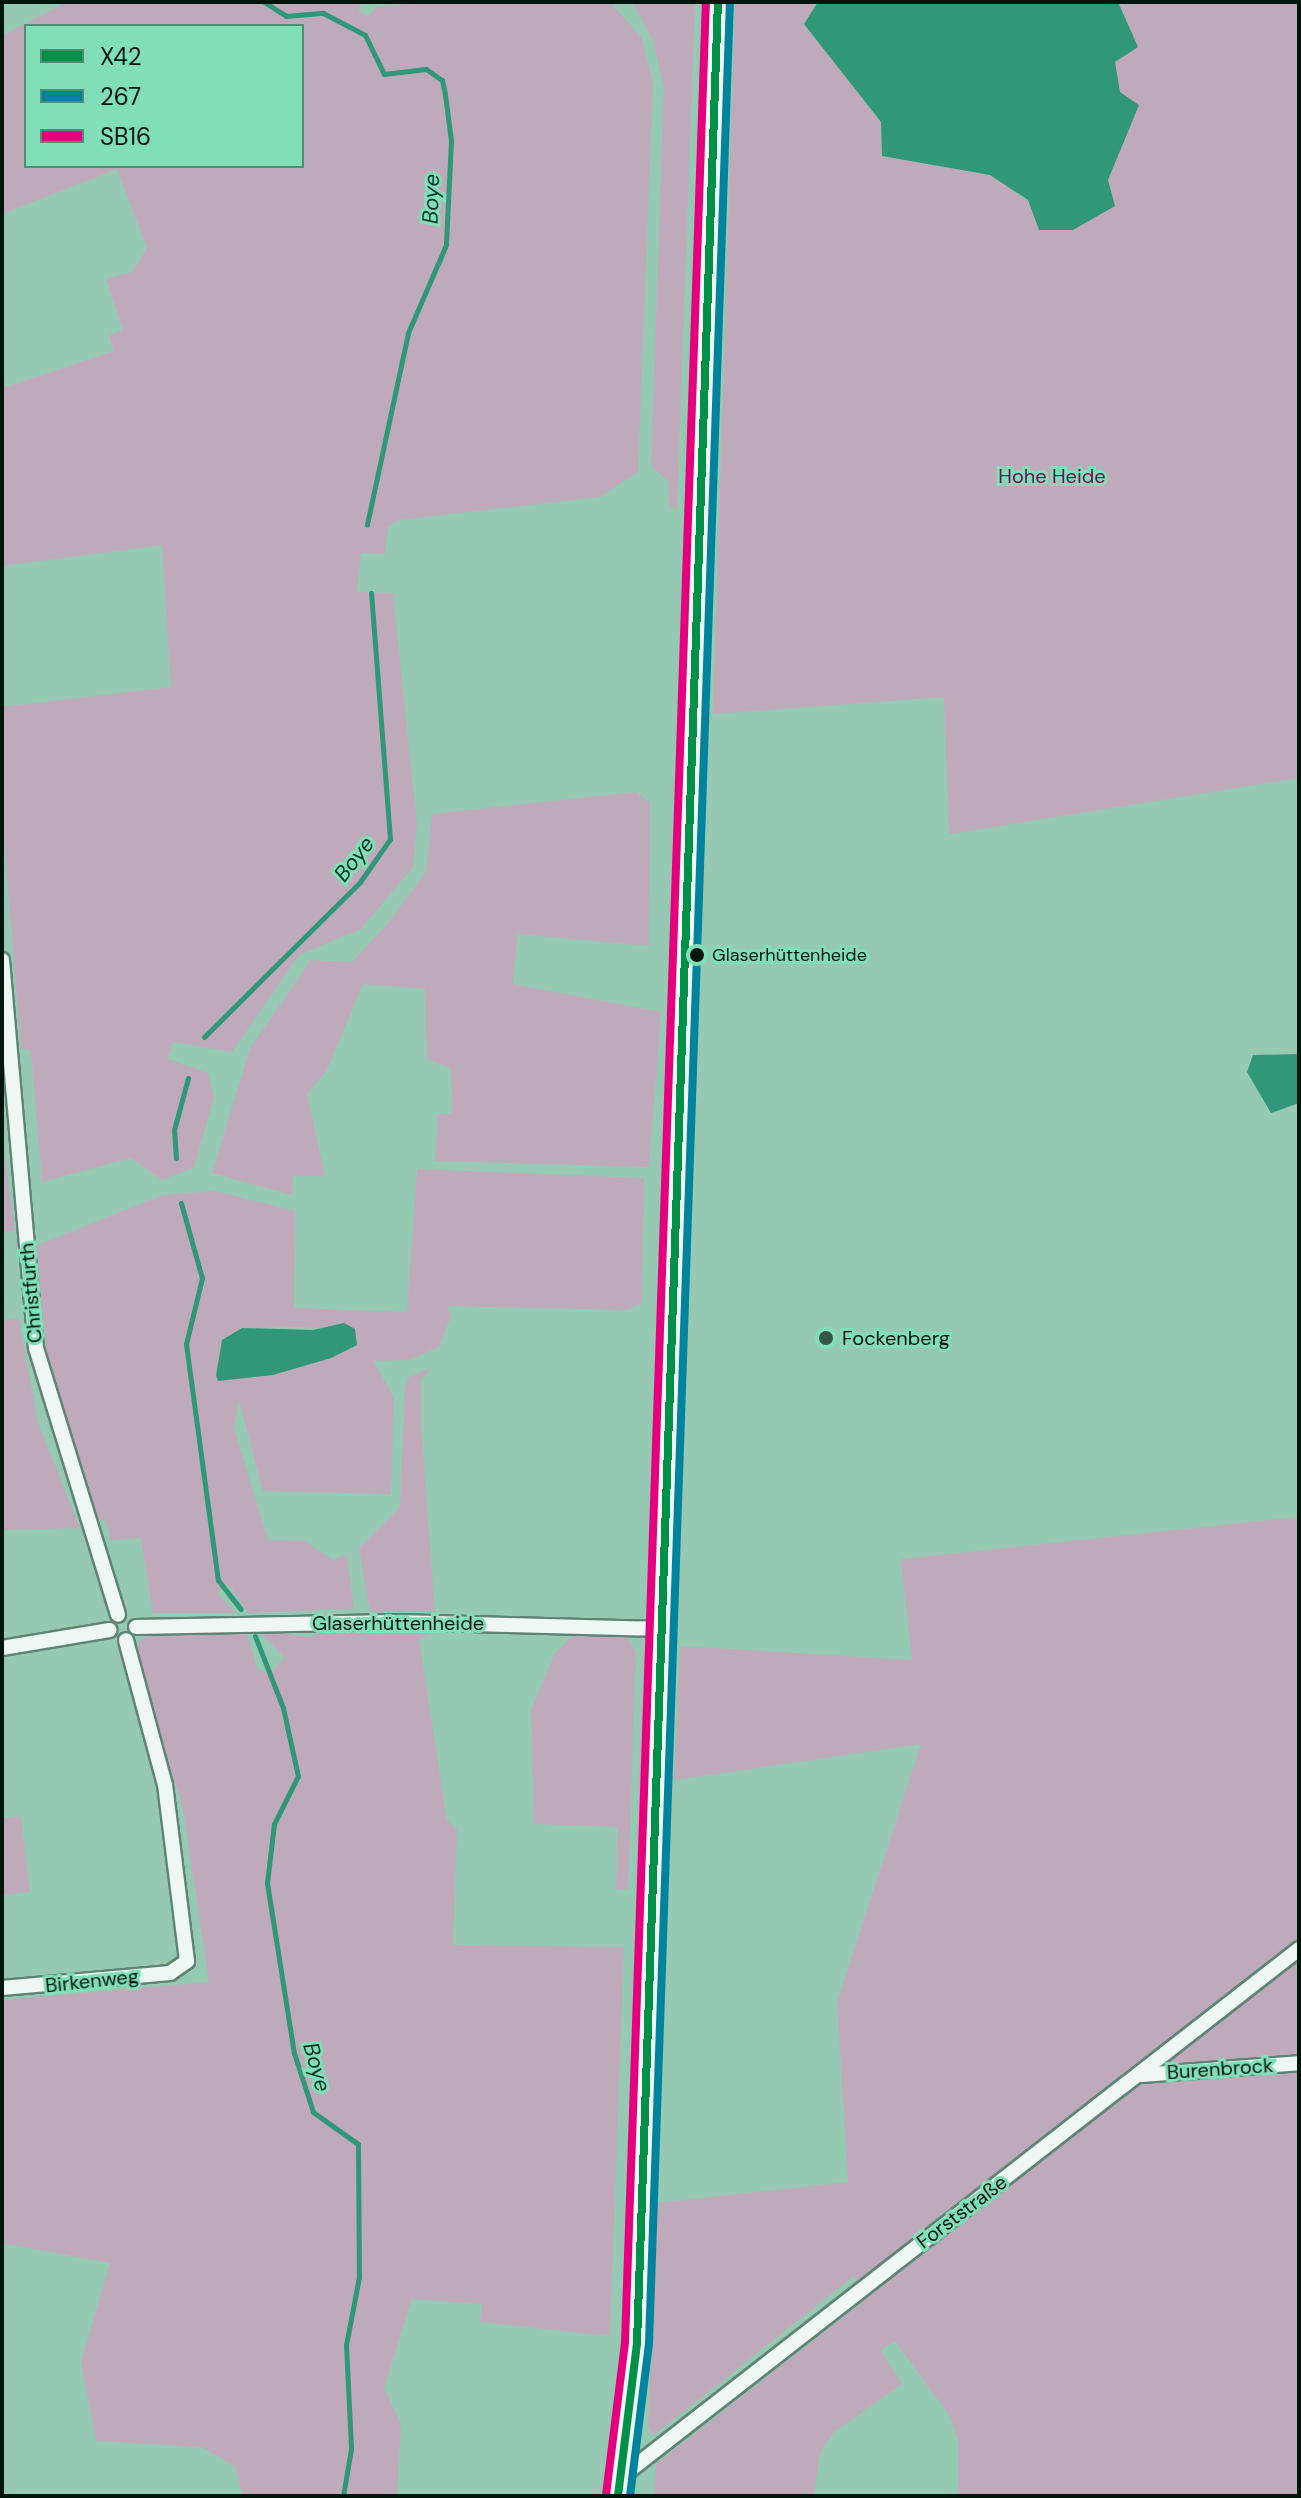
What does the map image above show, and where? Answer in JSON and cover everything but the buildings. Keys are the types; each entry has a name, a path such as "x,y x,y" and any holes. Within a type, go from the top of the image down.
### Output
{"main road":[{"path":"618,2496 625,2474 637,2343 718,2"}],"street":[{"name":"Christfurth","path":"2,960 36,1348 118,1615"},
{"path":"2,1648 109,1630 126,1640 136,1627 132,1617 118,1615 109,1630"},
{"name":"Glaserhüttenheide","path":"136,1627 396,1622 660,1629"},
{"name":"Birkenweg","path":"2,1988 181,1970 187,1951 165,1785 126,1640"},
{"name":"Forststraße","path":"625,2474 1299,1949"},
{"name":"Burenbrock","path":"1141,2075 1299,2063"}],"green space":[{"path":"66,2 360,2 359,12 368,16 376,7 433,2 610,2 642,38 653,82 638,472 600,497 399,520 388,527 385,554 361,553 357,592 393,593 417,823 413,867 361,929 299,955 232,1052 173,1042 168,1059 208,1073 214,1097 194,1168 162,1180 131,1158 42,1182 31,1051 21,1048 2,817 2,707 171,687 162,545 2,566 2,388 114,351 109,335 123,330 106,279 132,272 147,248 117,169 2,214 2,36 24,24 24,168 304,168 304,24 25,24"},
{"path":"632,2 695,2 677,508 669,509 668,481 651,466 664,87 653,40"},
{"name":"Hohe Heide","path":"735,2 818,2 804,24 881,122 882,156 990,175 1028,201 1039,230 1073,230 1114,206 1108,180 1138,106 1120,92 1115,62 1137,46 1118,2 1299,2 1299,778 949,834 944,697 713,714"},
{"path":"636,792 650,802 649,946 518,934 513,984 661,1012 649,1167 435,1161 438,1114 452,1114 451,1069 427,1059 425,989 363,984 327,1070 307,1094 325,1176 293,1176 292,1195 212,1173 250,1048 311,960 352,962 388,923 426,872 432,814"},
{"path":"2,1136 15,1231 2,1232"},
{"path":"417,1169 644,1178 642,1303 627,1310 447,1306 451,1316 439,1347 409,1360 373,1361 394,1397 391,1494 263,1491 239,1400 234,1428 268,1540 305,1541 333,1560 347,1554 354,1609 248,1613 229,1584 217,1593 236,1613 153,1613 141,1538 111,1540 105,1519 93,1522 53,1397 33,1247 163,1195 216,1191 295,1211 294,1308 407,1312","holes":["242,1328 326,1328 357,1344 331,1358"]},
{"path":"19,1318 38,1423 80,1528 2,1530 2,1321"},
{"path":"431,1368 421,1380 421,1423 435,1612 370,1612 359,1548 400,1507 405,1387 409,1377"},
{"path":"1299,1517 1299,2496 958,2496 958,2439 949,2415 895,2341 881,2350 902,2384 834,2432 820,2453 814,2496 654,2496 656,2464 865,2300 854,2276 653,2436 648,2428 656,2203 848,2182 837,2002 921,1744 674,1780 680,1646 912,1660 901,1559"},
{"path":"246,1629 257,1669 272,1673 284,1657 257,1630 311,1637 326,1630 434,1633 419,1638 447,1820 457,1829 453,1945 624,1947 610,2336 480,2322 482,2304 412,2299 384,2388 401,2424 397,2496 243,2496 235,2466 201,2447 96,2441 81,2362 110,2263 2,2243 2,2000 209,1982 183,1808 135,1655 141,1640 157,1633"},
{"path":"575,1634 626,1636 636,1652 628,1889 616,1890 618,1827 534,1824 531,1710 555,1653"},
{"path":"644,1647 649,1664 635,1892 635,1891"},
{"path":"21,1816 30,1892 2,1895 2,1819"}],"shaded area":[{"path":"818,2 1118,2 1138,47 1115,62 1120,92 1139,105 1108,180 1115,206 1073,230 1039,230 1028,200 990,175 882,156 881,122 804,24"},
{"path":"1299,1054 1299,1103 1271,1113 1247,1072 1253,1055"},
{"path":"344,1323 355,1329 357,1345 331,1358 273,1375 218,1381 216,1375 222,1340 242,1328 313,1330"}],"waterway":[{"name":"Boye","path":"264,2 286,16 323,13 365,35 384,74 426,69 442,80 445,94 451,141 446,245 408,333 367,525"},
{"name":"Boye","path":"204,1037 360,882 390,839 371,593"},
{"name":"Boye","path":"176,1158 174,1130 188,1078"},
{"name":"Boye","path":"181,1203 202,1278 186,1344 218,1580 241,1609"},
{"name":"Boye","path":"255,1636 283,1708 298,1776 274,1824 267,1883 294,2053 313,2112 358,2144 359,2277 346,2345 351,2449 343,2496"}],"transit line":[{"name":"SB16","path":"606,2495 625,2342 706,2"},
{"name":"X42","path":"618,2496 637,2343 718,2"},
{"name":"267","path":"630,2496 649,2343 730,2"}],"place":[{"name":"Glaserhüttenheide","path":"697,955"},
{"name":"Fockenberg","path":"826,1338"}]}
